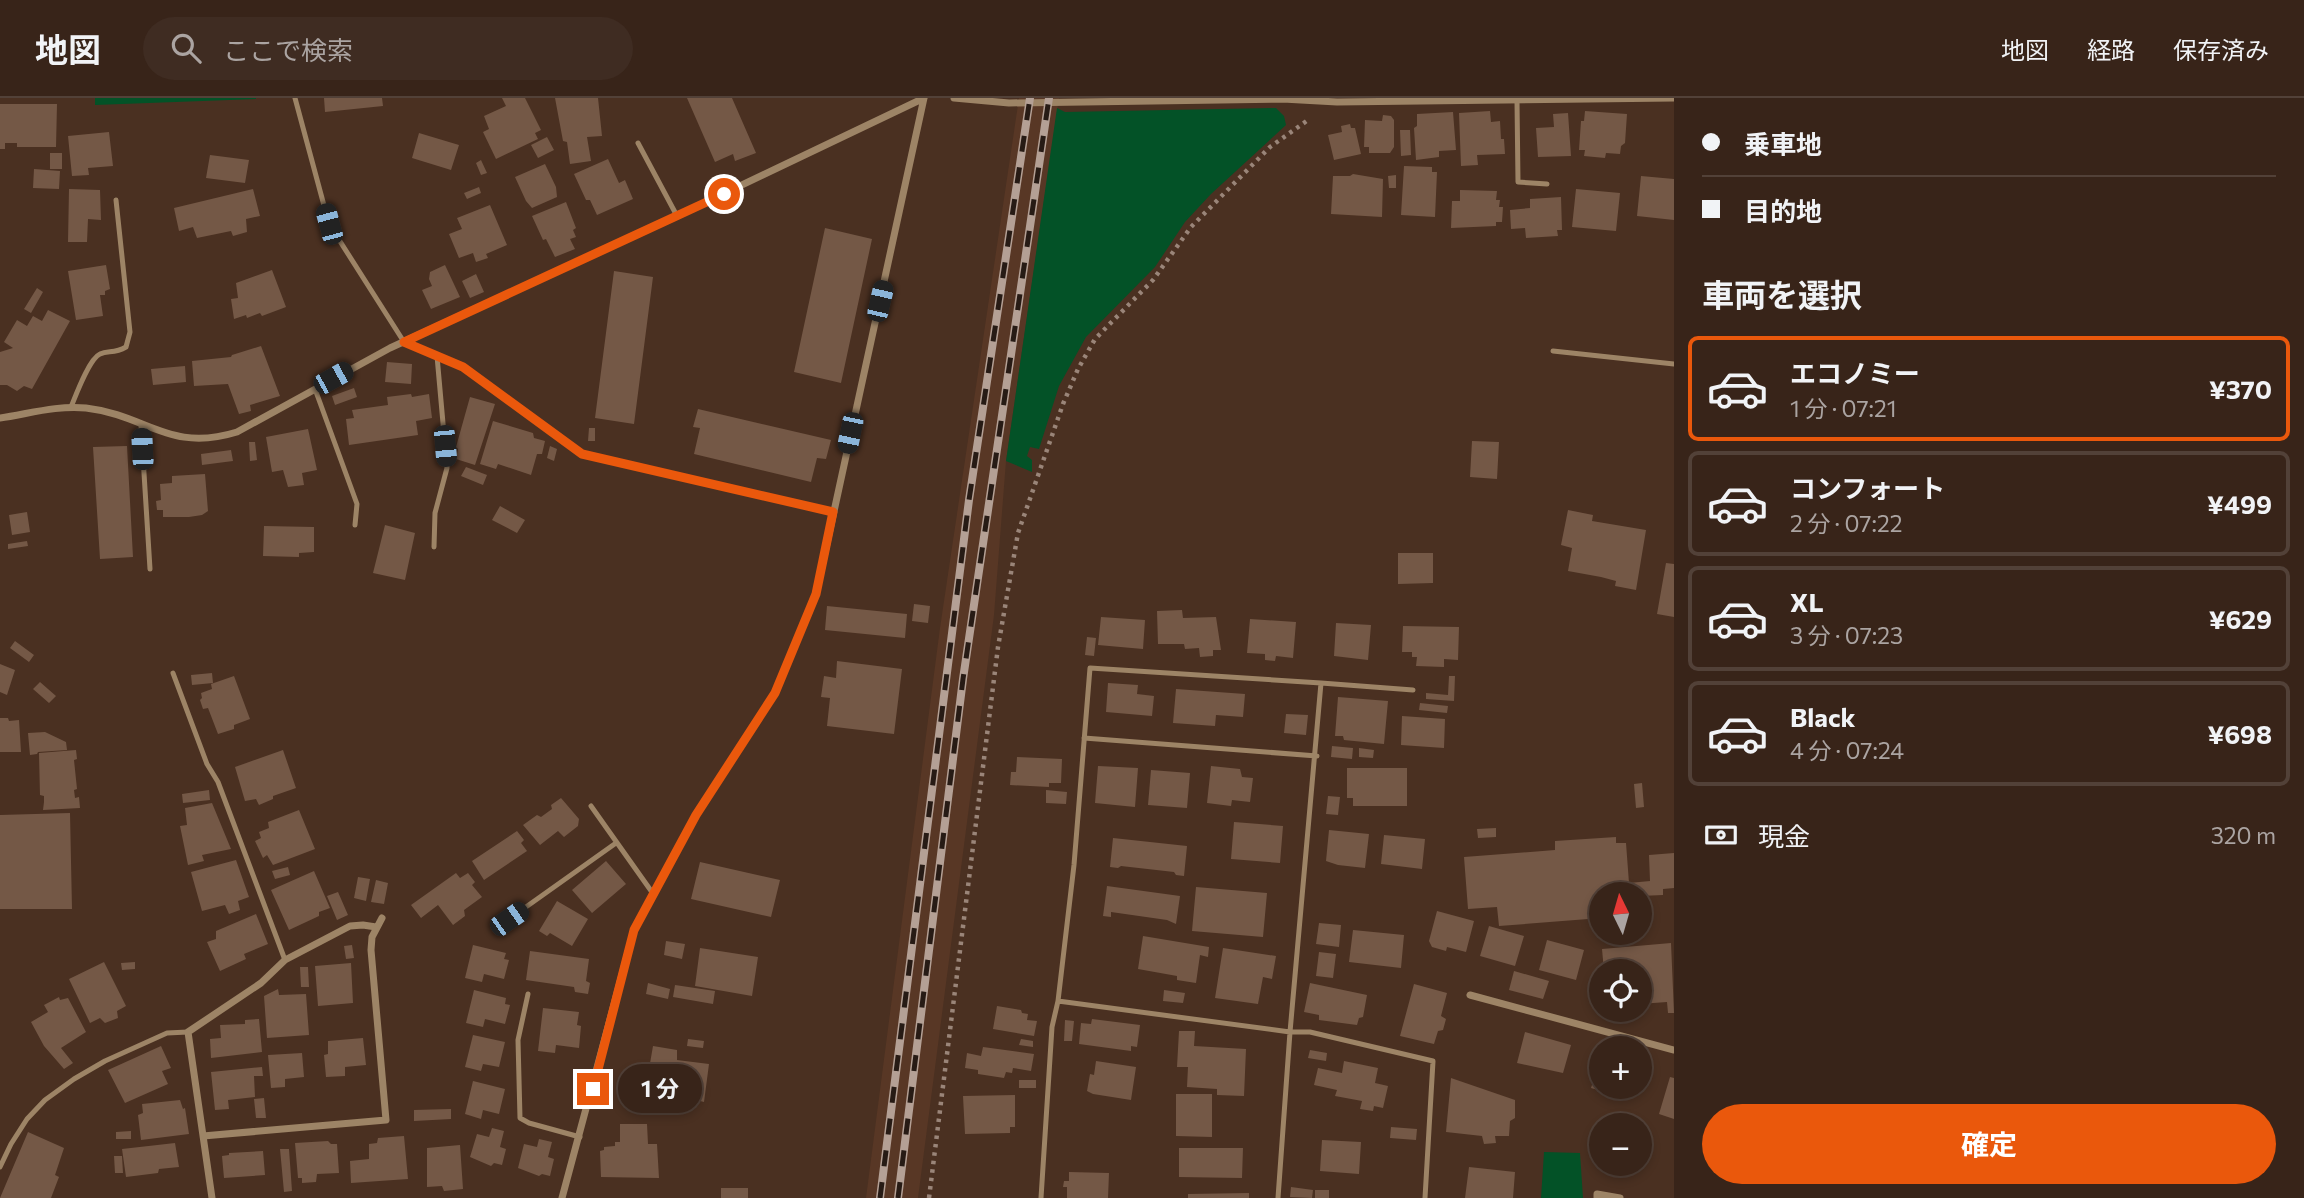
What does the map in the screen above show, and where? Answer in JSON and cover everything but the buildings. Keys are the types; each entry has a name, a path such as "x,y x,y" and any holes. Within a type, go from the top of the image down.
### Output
{"street":[{"path":"0,418 71,407 87,408 181,438 219,438 255,423 314,388 404,342 924,98"},
{"path":"562,1198 634,930 696,815 775,693 816,594 924,98"},
{"path":"954,98 1009,103 1674,98"},
{"path":"203,1136 386,1120 371,950 372,937 382,918"},
{"path":"212,1198 188,1032 261,983 285,960 350,926 376,927"},
{"path":"1470,995 1674,1050"},
{"path":"1597,1198 1597,1194 1620,1198"}],"lane":[{"path":"295,98 329,224 404,342 463,367 582,454 833,512"},
{"path":"1517,100 1518,183 1547,184"},
{"path":"638,143 677,216"},
{"path":"71,407 93,358 102,352 116,353 126,347 130,332 116,200"},
{"path":"1553,351 1674,364"},
{"path":"435,547 435,513 447,468 437,356"},
{"path":"314,388 357,504 355,525"},
{"path":"141,425 150,569"},
{"path":"1041,1198 1052,1027 1058,1001 1074,864 1090,668 1413,690"},
{"path":"173,673 207,764 218,782 285,960"},
{"path":"1278,1198 1321,683"},
{"path":"1084,738 1317,756"},
{"path":"592,806 653,895"},
{"path":"509,919 616,843"},
{"path":"528,994 518,1040 520,1118 529,1124 580,1137"},
{"path":"1058,1001 1310,1032 1433,1060 1425,1198"},
{"path":"0,1167 27,1119 45,1100 74,1079 105,1061 167,1033 188,1032"}],"path":[{"path":"929,1198 998,647 1018,533 1063,404 1077,369 1095,339 1153,280 1191,227 1270,148 1302,123 1337,102"}],"shaded area":[{"path":"1019,98 1059,98 1006,461 994,615 918,1198 866,1198 940,628"}],"green space":[{"path":"95,98 256,98 256,99 95,105"},
{"path":"1057,108 1065,112 1276,108 1284,116 1286,125 1211,194 1185,222 1155,267 1086,337 1059,386 1039,449 1030,447 1027,456 1032,460 1032,472 1006,461"},
{"path":"1544,1152 1580,1153 1583,1198 1541,1198"}],"railway":[{"path":"880,1198 969,500 1030,98"},
{"path":"898,1198 963,679 1049,98"}],"route":[{"path":"593,1089 634,930 696,815 775,693 816,594 833,512 582,454 463,367 404,342 724,194"}]}
